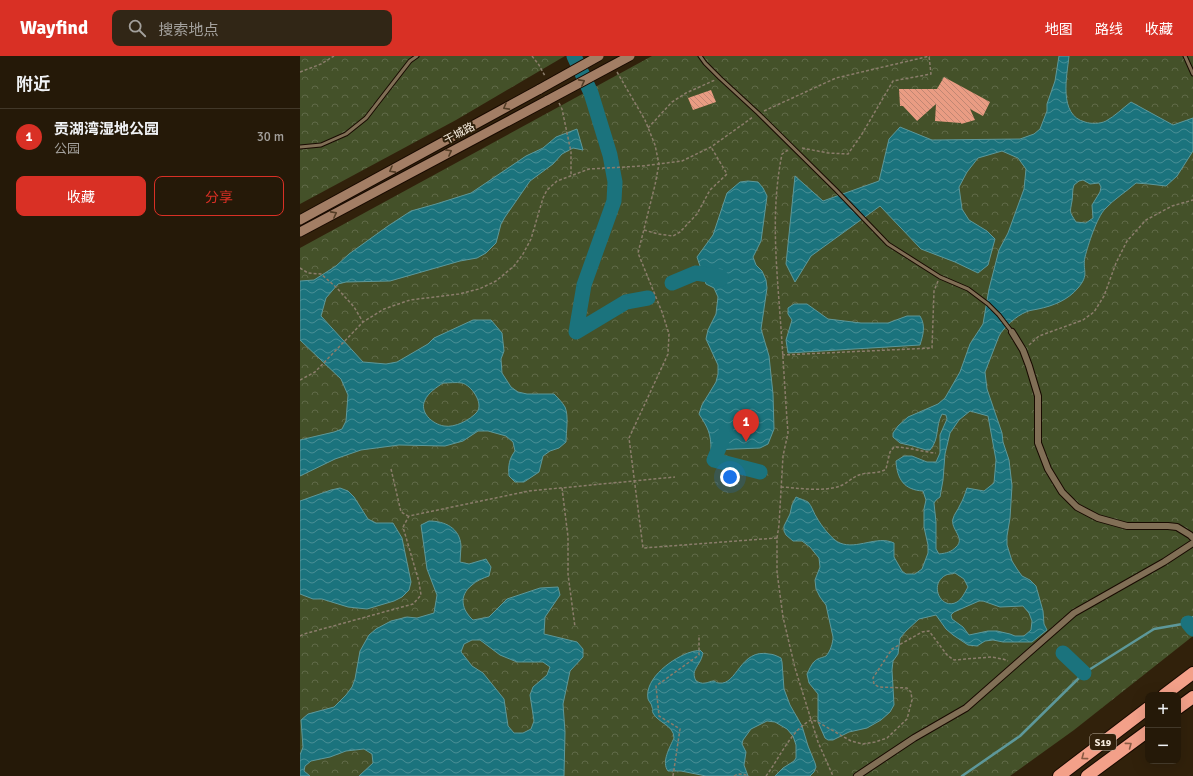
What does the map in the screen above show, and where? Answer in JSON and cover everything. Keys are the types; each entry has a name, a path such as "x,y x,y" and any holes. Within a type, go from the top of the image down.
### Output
{"highway":[{"path":"1168,692 1192,674"},
{"path":"1181,706 1193,697"},
{"name":"S19","path":"1058,776 1145,710"},
{"name":"S19","path":"1087,776 1145,733"}],"street":[{"name":"干城路","path":"300,220 599,56"},
{"name":"干城路","path":"300,232 630,56"},
{"path":"1012,332 1023,350 1038,396 1038,443 1048,469 1062,492 1077,507 1098,518 1127,526 1177,527 1193,538"},
{"path":"857,776 914,738 966,708 1074,613 1193,544"}],"lane":[{"path":"300,148 321,145 346,134 366,118 410,61 417,56"},
{"path":"700,56 705,63 836,190 888,244 940,277 968,289 988,304 1012,332"},
{"path":"1185,56 1193,74"}],"path":[{"path":"300,72 321,64 334,56"},
{"path":"300,380 315,372 363,322 384,309 410,300 459,294 479,289 496,281 514,266 523,254 531,239 543,198 547,190 557,181 589,169 682,162 711,147 758,113 836,78 930,56 931,74 893,81 862,134 848,154 828,153 805,148 793,148 782,154 777,176 775,211 776,266 788,433 783,456 777,538 777,572 783,617 795,668 818,742 833,776"},
{"path":"614,67 645,120 655,145 659,164 638,254 662,312 669,334 668,354 629,438 643,548 777,538"},
{"path":"648,128 672,102 686,93 720,78"},
{"path":"568,136 571,152 571,175"},
{"path":"644,230 673,236 680,232 697,214 710,190 727,174 711,147"},
{"path":"1023,350 1039,336 1083,320 1094,312 1104,296 1116,263 1127,241 1141,225 1146,220 1172,206 1193,200"},
{"path":"300,268 308,273 320,274 337,288 354,307 363,322"},
{"path":"782,355 932,348 934,291 940,277"},
{"path":"781,487 820,489 840,486 856,476 868,472 882,472 886,469 890,452 894,447 906,447 936,453"},
{"path":"391,469 401,512 409,516 529,491 675,477"},
{"path":"562,488 568,537 568,574 574,628"},
{"path":"300,636 413,604 421,595 419,582 403,527 409,516"},
{"path":"766,776 800,728 811,720 816,721 851,741 863,744 887,738 907,720 912,700 911,692 907,688 879,687 874,684 873,678 892,648 922,632 930,631 947,655 954,660 992,657 1003,659 1015,665"},
{"path":"673,776 680,729 659,716 656,686 699,656 699,635"},
{"path":"734,776 742,774 749,776"}],"green space":[{"path":"300,56 565,56 456,120 300,204"},
{"path":"652,56 1193,56 1193,636 1074,730 1010,776 300,776 300,248"}],"water":[{"path":"1059,56 1069,56 1066,84 1068,103 1071,112 1076,118 1087,123 1104,122 1131,102 1173,125 1193,118 1193,151 1177,176 1166,186 1136,183 1105,209 1096,225 1088,246 1084,262 1085,276 1082,283 1070,296 1060,302 1028,311 1018,316 1011,322 999,336 985,372 987,389 1002,433 1003,442 1009,460 1012,486 1007,545 1012,561 1017,569 1022,576 1030,580 1036,586 1043,611 1044,624 1047,630 1032,642 1003,642 993,640 985,641 977,646 968,645 953,635 946,629 936,615 919,619 900,638 898,654 893,661 892,670 894,705 890,712 881,720 867,728 849,732 833,740 828,740 825,738 818,722 818,694 809,683 807,674 815,661 826,656 833,639 826,605 816,589 815,580 820,567 819,558 810,547 802,541 793,541 786,535 784,526 796,497 808,502 821,524 830,536 837,542 847,545 874,541 887,541 894,543 894,557 902,571 906,574 915,574 922,569 928,553 928,545 924,527 924,509 926,500 923,491 906,486 898,473 896,461 904,456 912,456 927,462 936,462 940,453 940,435 947,419 946,415 942,414 935,441 930,450 900,443 893,437 893,433 908,417 938,404 945,398 960,372 970,344 983,324 989,289 999,250 1008,233 1024,189 1026,169 1018,158 1002,151 978,158 967,172 959,187 962,209 969,220 987,231 995,239 988,265 978,273 955,262 921,249 880,206 811,256 795,282 786,264 795,176 823,201 879,181 889,139 900,127 932,140 1020,139 1034,134 1040,129 1047,111 1047,104 1055,81","holes":["1083,180 1090,184 1099,183 1101,187 1100,192 1092,205 1093,218 1086,223 1076,222 1071,212 1073,187 1079,181","970,411 988,416 996,460 994,483 984,491 967,488 953,519 953,523 959,537 959,544 951,551 939,554 936,549 934,503 940,497 945,454 950,433 959,420","955,573 964,579 968,587 960,599 951,604 942,600 937,590 938,584 946,575","979,601 1000,607 1023,606 1029,613 1032,621 1031,630 1024,636 1015,636 997,631 988,631 969,635 963,627 952,619 951,615 954,612"]},
{"path":"577,129 583,150 573,148 562,154 553,164 530,181 501,224 496,243 486,253 477,258 460,261 390,281 346,282 338,284 326,298 321,316 363,362 386,364 397,362 428,344 434,338 473,320 491,320 502,333 504,351 501,359 502,373 511,387 518,392 527,394 554,394 565,407 566,411 566,442 559,448 550,451 543,456 539,472 524,482 515,482 509,476 509,463 515,451 513,442 506,436 488,431 478,431 463,441 445,446 399,445 361,450 335,459 300,476 300,440 342,429 346,421 348,395 341,379 300,340 300,281 314,280 336,266 349,254 411,211 471,193 526,156 543,148 556,137","holes":["443,383 466,384 478,399 479,408 477,412 462,423 453,426 439,425 431,420 425,413 425,400 433,390"]},
{"path":"740,182 758,182 767,196 761,241 753,257 756,265 762,271 766,280 767,288 761,329 769,356 773,394 774,429 768,444 760,448 711,450 708,431 699,414 702,405 716,382 718,374 718,365 706,339 708,330 716,314 718,297 714,288 706,284 697,257 713,235 727,193"},
{"path":"794,304 807,304 828,319 861,323 888,323 907,316 920,316 923,323 923,334 920,345 788,353 786,340 792,320 788,314 788,308"},
{"path":"340,488 348,491 354,497 368,519 376,523 393,523 402,538 411,582 409,590 402,597 367,609 348,607 322,599 313,599 300,594 300,501"},
{"path":"429,521 435,521 451,527 458,534 460,540 460,562 469,564 486,559 491,567 489,576 480,580 468,589 463,598 466,612 473,620 489,617 507,599 540,588 558,587 560,595 545,617 544,634 577,642 583,649 583,657 570,671 563,704 565,732 564,776 359,776 373,763 372,754 364,749 346,751 330,757 311,761 305,766 304,771 310,776 300,776 300,755 303,747 301,720 308,714 334,707 346,695 352,687 360,651 369,635 376,629 391,621 407,617 417,618 434,613 437,595 427,569 421,525","holes":["472,640 480,640 500,655 517,662 543,662 550,667 547,675 533,687 530,695 534,721 531,729 523,733 514,733 508,726 504,699 483,673 472,666 461,652 464,644"]},
{"path":"700,650 703,653 695,670 694,676 696,681 700,683 711,681 718,683 725,682 730,679 751,656 759,654 772,654 781,658 784,689 790,705 802,726 816,767 810,776 775,776 783,768 794,761 796,758 796,745 793,736 787,729 775,722 767,721 751,729 743,740 742,744 746,752 744,765 748,776 706,776 681,771 668,771 665,763 668,750 674,738 673,734 669,727 658,719 653,713 652,705 648,699 648,691 655,676 669,664 677,658"}],"building":[{"path":"944,77 990,102 983,116 970,109 975,120 961,124 935,121 936,104 917,121 903,106 900,106 899,89 937,89"},
{"path":"711,90 716,102 693,110 688,98"}],"waterway":[{"path":"574,56 591,93 610,155 615,182 614,201 584,285 576,332 626,302 648,298"},
{"path":"672,283 696,273 721,277 721,279"},
{"path":"726,431 714,460 760,472"},
{"path":"962,776 1020,736 1084,673 1154,629 1188,623 1193,617"},
{"path":"1188,623 1193,629"},
{"path":"1063,653 1084,673"}],"place":[{"name":"贡湖湾湿地公园","path":"746,442"}]}
